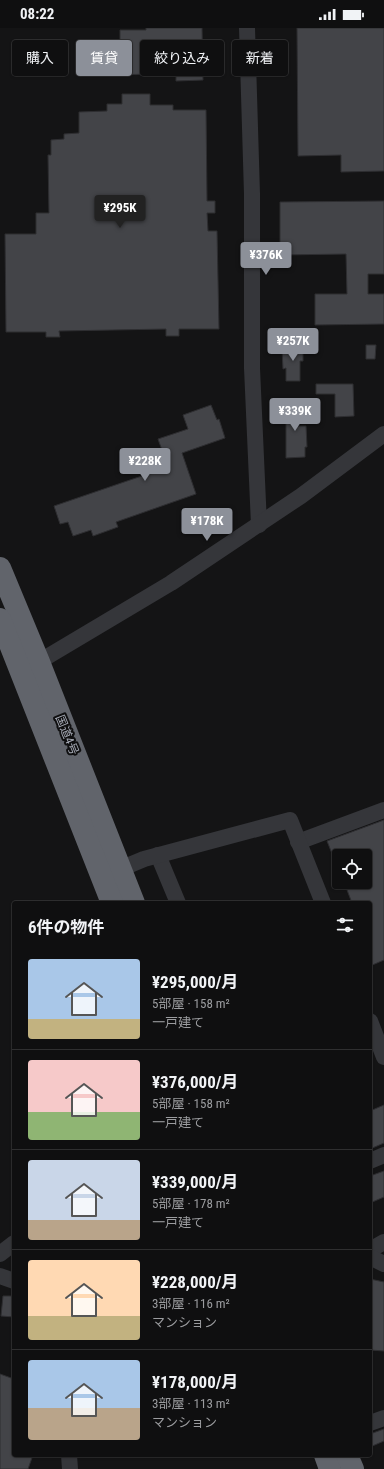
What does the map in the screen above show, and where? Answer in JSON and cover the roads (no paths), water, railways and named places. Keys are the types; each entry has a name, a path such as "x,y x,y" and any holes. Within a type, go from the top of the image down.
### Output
{"highway":[{"name":"国道4号","path":"0,568 30,667 111,901"},
{"name":"国道4号","path":"0,619 30,667 133,901"},
{"path":"326,1457 330,1469"},
{"path":"348,1457 353,1469"}],"street":[{"path":"248,28 252,194 252,368 259,525"},
{"path":"30,667 171,583 301,496 384,434"},
{"path":"298,842 384,810"},
{"path":"120,869 144,859 290,820 322,901"},
{"path":"158,855 177,901"},
{"path":"372,1027 384,1056"},
{"path":"372,1160 384,1155"},
{"path":"372,1249 384,1242"},
{"path":"0,1254 12,1245"},
{"path":"372,1258 384,1264"},
{"path":"0,1276 12,1280"},
{"path":"372,1422 384,1418"},
{"path":"69,1457 70,1469"}]}
